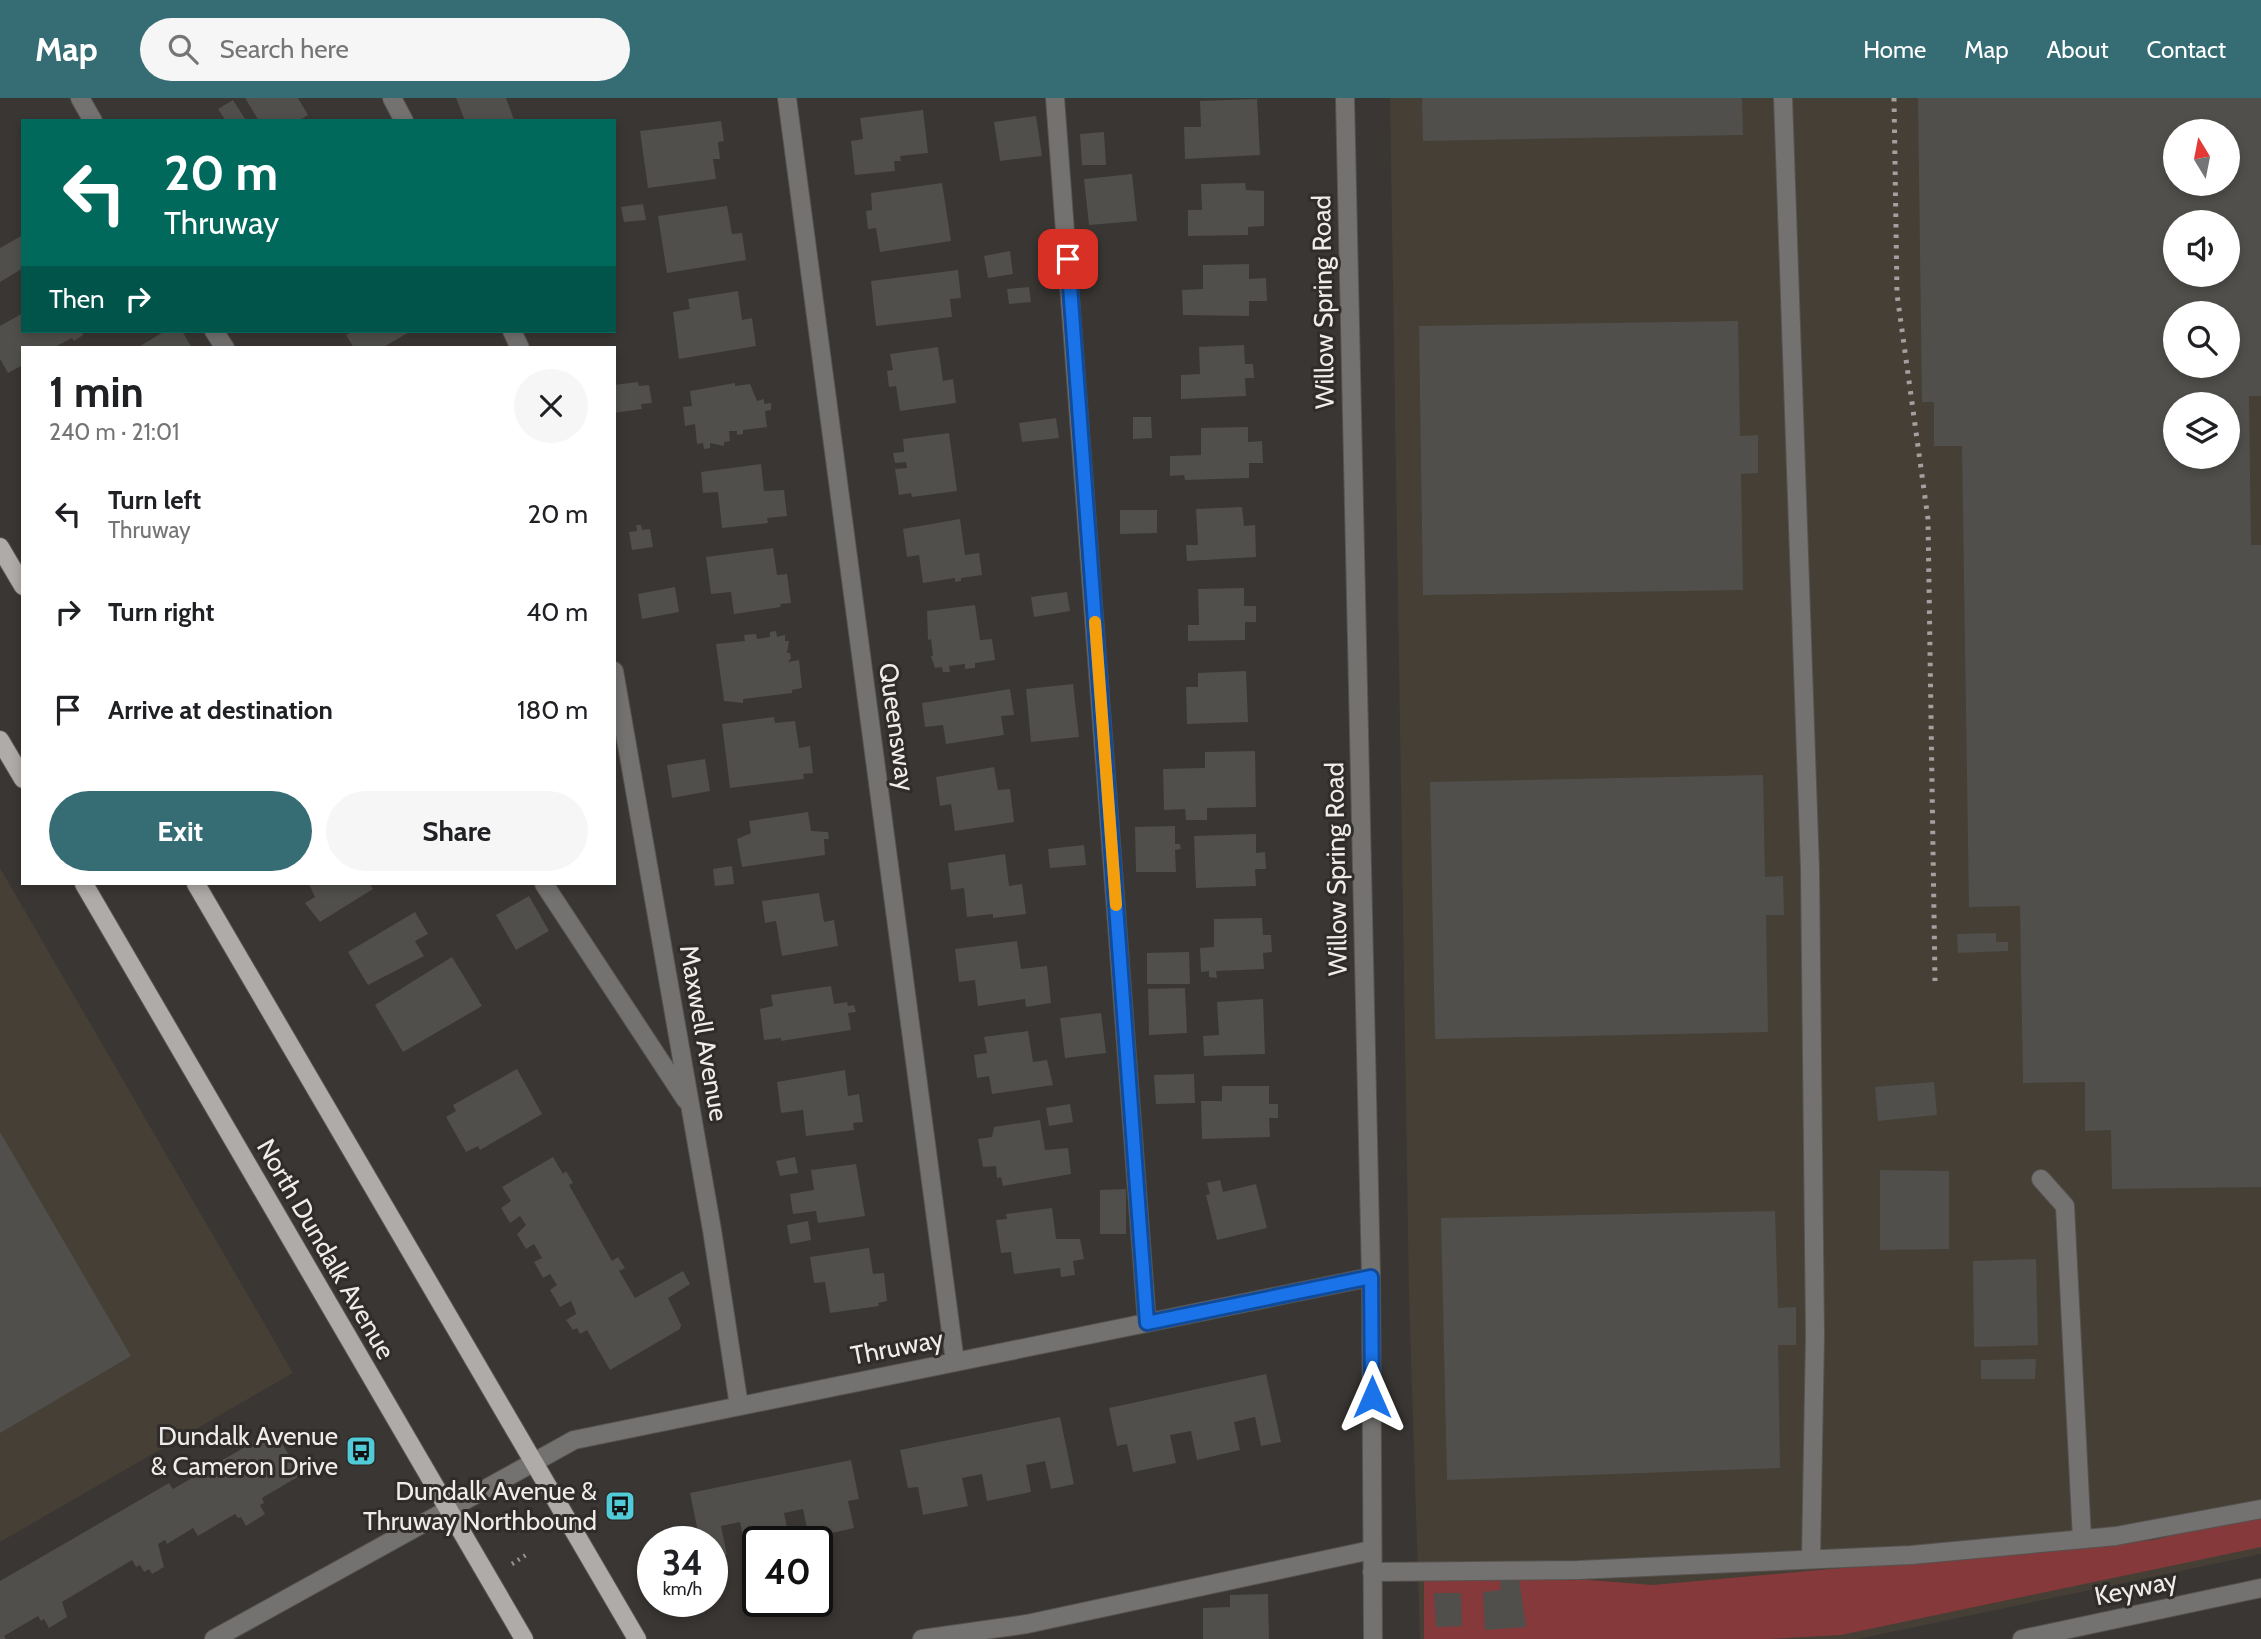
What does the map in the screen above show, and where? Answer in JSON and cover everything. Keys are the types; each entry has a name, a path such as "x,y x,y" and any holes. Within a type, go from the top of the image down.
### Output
{"main road":[{"path":"0,547 21,583"},
{"path":"0,740 21,776"},
{"name":"North Dundalk Avenue","path":"85,885 524,1639"},
{"path":"198,885 637,1639"}],"street":[{"path":"80,98 92,119"},
{"path":"392,98 403,119"},
{"name":"Queensway","path":"787,98 955,1362"},
{"path":"1055,98 1147,1323"},
{"name":"Willow Spring Road","path":"1345,98 1371,1277 1373,1639"},
{"path":"1783,98 1811,869 1815,1321 1811,1559"},
{"name":"Maxwell Avenue","path":"616,682 691,1108 739,1405"},
{"path":"545,885 691,1108"},
{"path":"2041,1179 2064,1206 2082,1539"},
{"name":"Thruway","path":"214,1639 574,1440 1371,1277"},
{"path":"1372,1572 1578,1570 1911,1555 2082,1539 2261,1509"},
{"path":"922,1639 1029,1631 1371,1550"},
{"name":"Keyway","path":"2022,1639 2071,1634 2261,1588"}],"path":[{"path":"506,1568 529,1553"}],"shaded area":[{"path":"1390,98 2261,98 2261,1554 1858,1639 1420,1639 1409,1295"},
{"path":"0,868 293,1373 0,1542"},
{"path":"2261,1512 2261,1547 1841,1635 1770,1639 1424,1639 1424,1578 1510,1574 1653,1585 2154,1540"}],"building":[{"path":"245,98 298,98 308,115 301,119 258,119"},
{"path":"456,98 506,98 514,119 464,119"},
{"path":"1422,98 1742,98 1743,135 1423,141"},
{"path":"1918,98 2261,98 2261,396 2249,396 2251,545 2261,545 2261,1187 2112,1189 2111,1130 2085,1131 2085,1082 2023,1083 2020,906 1969,907 1962,446 1934,446 1934,402 1922,402"},
{"path":"1257,99 1260,155 1185,159 1184,127 1201,127 1200,101"},
{"path":"233,100 245,119 225,119 218,109"},
{"path":"923,110 928,153 900,156 901,161 894,161 895,171 855,175 851,141 863,139 860,118"},
{"path":"1036,116 1042,156 1000,161 994,122"},
{"path":"721,121 724,141 718,142 720,159 713,159 716,179 648,188 640,131"},
{"path":"1104,132 1106,165 1082,165 1080,134"},
{"path":"1132,174 1137,221 1089,225 1084,179"},
{"path":"942,183 951,241 880,252 876,228 868,229 866,211 872,210 871,193"},
{"path":"1245,183 1246,190 1264,191 1264,226 1248,227 1248,235 1188,236 1188,210 1202,210 1201,184"},
{"path":"643,204 646,220 624,222 621,207"},
{"path":"727,206 732,234 742,233 746,260 667,273 658,216"},
{"path":"21,236 21,269 0,282 0,248"},
{"path":"1010,251 1013,274 988,278 984,256"},
{"path":"1249,264 1249,279 1266,278 1267,301 1249,301 1249,316 1183,315 1182,290 1203,289 1203,265"},
{"path":"958,270 961,298 950,299 952,317 876,326 871,281"},
{"path":"1029,287 1031,302 1009,304 1007,289"},
{"path":"738,291 742,320 752,318 756,346 679,359 673,312 690,309 688,299"},
{"path":"21,314 21,333 83,335 57,346 21,346 21,366 8,373 0,359 0,326"},
{"path":"1738,321 1740,436 1758,435 1758,473 1741,474 1743,590 1423,595 1419,326"},
{"path":"162,333 183,333 191,346 140,346"},
{"path":"408,333 385,346 353,346 346,335"},
{"path":"1244,345 1245,364 1253,364 1254,378 1245,378 1246,396 1181,399 1181,375 1200,374 1199,347"},
{"path":"938,347 943,381 953,379 956,403 900,411 896,386 889,387 887,371 893,370 890,354"},
{"path":"638,382 639,386 649,385 652,403 641,404 642,409 616,413 616,385"},
{"path":"735,383 735,386 750,384 757,401 764,399 764,404 771,403 771,410 765,411 767,427 743,430 743,434 737,435 737,431 729,431 730,441 724,442 724,446 710,443 710,448 704,449 703,443 697,444 695,424 685,426 683,407 692,406 690,391"},
{"path":"1133,417 1151,417 1152,438 1133,439"},
{"path":"1056,418 1059,438 1022,442 1019,423"},
{"path":"1248,427 1248,442 1262,441 1263,463 1249,463 1249,478 1185,480 1184,475 1170,476 1170,456 1201,455 1201,428"},
{"path":"949,433 957,491 912,497 911,493 899,495 895,469 907,468 906,462 895,463 893,453 904,452 903,439"},
{"path":"761,464 764,491 784,490 787,516 767,518 768,523 722,528 718,492 703,493 701,472"},
{"path":"1242,507 1244,526 1255,525 1256,557 1187,561 1186,545 1198,545 1196,509"},
{"path":"1120,510 1157,510 1157,533 1120,534"},
{"path":"960,519 965,555 979,553 982,575 961,578 961,581 955,582 955,578 923,583 919,555 907,557 903,529"},
{"path":"636,525 641,525 642,530 650,529 653,547 632,550 629,532 637,531"},
{"path":"773,548 777,575 787,574 791,603 734,614 731,592 711,594 706,557"},
{"path":"675,587 679,612 642,619 638,594"},
{"path":"1244,588 1244,606 1256,606 1256,622 1245,622 1245,640 1188,641 1188,625 1199,625 1198,589"},
{"path":"1067,592 1070,611 1034,617 1031,597"},
{"path":"975,605 980,640 992,639 995,660 975,663 975,668 965,669 965,664 949,666 950,672 943,672 942,667 935,668 931,656 931,639 928,640 927,611"},
{"path":"776,631 777,637 785,635 785,641 789,641 787,653 790,653 791,658 788,662 799,660 802,688 792,690 792,693 743,699 743,703 724,701 716,644 745,641 744,635 756,634 757,639 770,637 770,632"},
{"path":"1246,671 1248,722 1187,724 1186,687 1198,687 1198,673"},
{"path":"1073,684 1079,737 1031,742 1026,689"},
{"path":"1010,689 1014,715 1001,716 1004,735 946,744 943,725 925,727 922,703"},
{"path":"774,717 775,723 795,721 799,748 810,746 813,773 803,774 804,779 730,788 722,724"},
{"path":"1255,751 1256,807 1207,808 1207,820 1186,820 1185,809 1164,810 1163,769 1205,768 1205,752"},
{"path":"705,759 710,791 672,798 667,765"},
{"path":"994,767 998,790 1010,789 1014,822 955,831 951,804 940,806 936,777"},
{"path":"1763,775 1765,877 1783,876 1784,915 1766,915 1768,1032 1435,1039 1430,782"},
{"path":"808,812 811,831 828,832 829,839 824,839 825,855 742,867 737,839 751,833 749,821"},
{"path":"1175,826 1175,844 1180,844 1181,849 1175,850 1176,872 1136,872 1135,827"},
{"path":"1256,834 1256,853 1265,852 1266,869 1255,869 1256,886 1196,888 1194,836"},
{"path":"1084,845 1086,865 1050,868 1048,849"},
{"path":"1005,854 1009,886 1022,884 1026,914 993,918 993,914 967,917 964,888 951,890 948,863"},
{"path":"732,866 734,884 715,886 713,869"},
{"path":"309,885 371,885 373,889 320,922 305,903 315,897"},
{"path":"819,893 824,922 834,920 838,946 782,956 776,921 765,923 762,901"},
{"path":"529,896 549,931 516,950 496,915"},
{"path":"415,912 428,934 415,941 424,956 368,985 348,952"},
{"path":"1262,918 1263,935 1271,935 1272,952 1263,953 1264,969 1216,971 1217,978 1209,977 1209,971 1201,972 1200,948 1214,947 1214,919"},
{"path":"1996,933 1996,942 2008,942 2008,951 1958,953 1957,934"},
{"path":"1017,941 1021,969 1047,966 1051,1003 1026,1007 1025,999 978,1006 975,980 959,982 955,949"},
{"path":"1189,952 1190,984 1147,984 1147,953"},
{"path":"452,957 482,1006 403,1052 375,1005"},
{"path":"831,986 834,1004 847,1002 848,1006 854,1005 856,1012 848,1013 851,1030 781,1041 781,1038 764,1040 760,1009 773,1006 771,995"},
{"path":"1185,988 1187,1033 1149,1035 1148,989"},
{"path":"1263,999 1265,1054 1204,1056 1203,1036 1219,1035 1217,1002"},
{"path":"1101,1013 1106,1053 1065,1058 1060,1018"},
{"path":"1028,1031 1033,1062 1047,1060 1053,1085 992,1094 989,1076 977,1078 974,1055 987,1053 984,1037"},
{"path":"517,1069 542,1114 480,1150 478,1146 466,1152 446,1117 456,1111 453,1105"},
{"path":"845,1070 848,1096 859,1094 863,1122 853,1123 854,1130 806,1136 803,1110 781,1113 777,1082"},
{"path":"1194,1074 1195,1103 1156,1104 1154,1075"},
{"path":"1934,1082 1937,1115 1878,1121 1875,1087"},
{"path":"1222,1086 1269,1086 1269,1104 1278,1104 1278,1118 1269,1118 1270,1137 1202,1139 1201,1101 1222,1101"},
{"path":"1070,1104 1073,1122 1049,1126 1046,1108"},
{"path":"1040,1120 1045,1150 1068,1148 1071,1174 1003,1186 1001,1177 997,1178 996,1166 983,1167 978,1139 992,1137 994,1127"},
{"path":"0,1132 131,1356 0,1433"},
{"path":"553,1157 563,1174 566,1171 573,1183 569,1185 612,1261 618,1257 625,1268 619,1271 635,1298 683,1271 690,1284 668,1298 681,1325 680,1329 610,1370 587,1330 580,1334 577,1328 573,1330 566,1320 576,1314 575,1310 571,1301 560,1307 550,1290 557,1285 550,1274 543,1278 534,1262 542,1258 534,1244 526,1249 517,1234 526,1225 520,1216 510,1223 501,1208 511,1201 502,1187"},
{"path":"795,1157 798,1173 780,1176 776,1161"},
{"path":"856,1164 865,1216 818,1223 816,1211 793,1214 790,1194 814,1190 811,1170"},
{"path":"1880,1170 1949,1171 1949,1249 1880,1250"},
{"path":"1220,1180 1223,1192 1256,1184 1267,1228 1217,1240 1206,1195 1210,1194 1207,1183"},
{"path":"1126,1189 1126,1234 1100,1234 1100,1190"},
{"path":"1052,1208 1056,1239 1080,1239 1084,1259 1073,1261 1075,1275 1061,1277 1060,1268 1014,1274 1011,1252 1001,1253 996,1220 1007,1219 1006,1214"},
{"path":"1775,1211 1778,1308 1796,1307 1796,1345 1778,1345 1780,1468 1447,1480 1441,1218"},
{"path":"808,1221 811,1240 790,1244 787,1225"},
{"path":"869,1248 873,1274 884,1273 887,1301 878,1303 879,1306 830,1313 825,1282 814,1283 810,1257"},
{"path":"2036,1259 2038,1345 1974,1347 1973,1261"},
{"path":"2036,1359 2035,1379 1981,1379 1981,1360"},
{"path":"1266,1374 1281,1442 1261,1446 1255,1417 1234,1422 1240,1450 1197,1460 1191,1431 1170,1435 1176,1463 1133,1472 1127,1444 1117,1446 1109,1408"},
{"path":"1060,1417 1074,1484 1051,1489 1045,1461 1026,1465 1031,1492 987,1501 982,1474 962,1478 968,1506 923,1515 918,1487 908,1488 900,1450"},
{"path":"274,1430 301,1475 262,1498 264,1503 260,1505 265,1514 246,1526 241,1517 238,1518 235,1514 198,1536 193,1528 167,1544 165,1540 158,1544 164,1567 152,1574 149,1569 144,1572 140,1565 136,1567 132,1560 62,1602 67,1617 49,1628 44,1619 41,1621 38,1616 4,1636 6,1639 0,1639 0,1581 169,1483 173,1489"},
{"path":"851,1460 859,1499 848,1501 854,1528 833,1533 833,1526 807,1526 803,1509 784,1513 787,1526 742,1526 742,1532 740,1522 721,1526 697,1526 690,1493"},
{"path":"1519,1578 1526,1627 1485,1630 1483,1592 1501,1590 1500,1579"},
{"path":"1434,1593 1461,1593 1462,1626 1436,1627"},
{"path":"1268,1594 1269,1639 1203,1639 1203,1608 1230,1607 1230,1595"}],"railway":[{"path":"1894,98 1897,294 1928,519 1935,981"}],"slow traffic":[{"path":"1095,622 1116,905"}],"place":[{"name":"Dundalk Avenue & Cameron Drive","path":"361,1451"},
{"name":"Dundalk Avenue & Thruway Northbound","path":"620,1506"}],"route":[{"path":"1068,259 1147,1323 1371,1277 1372,1397"}]}
